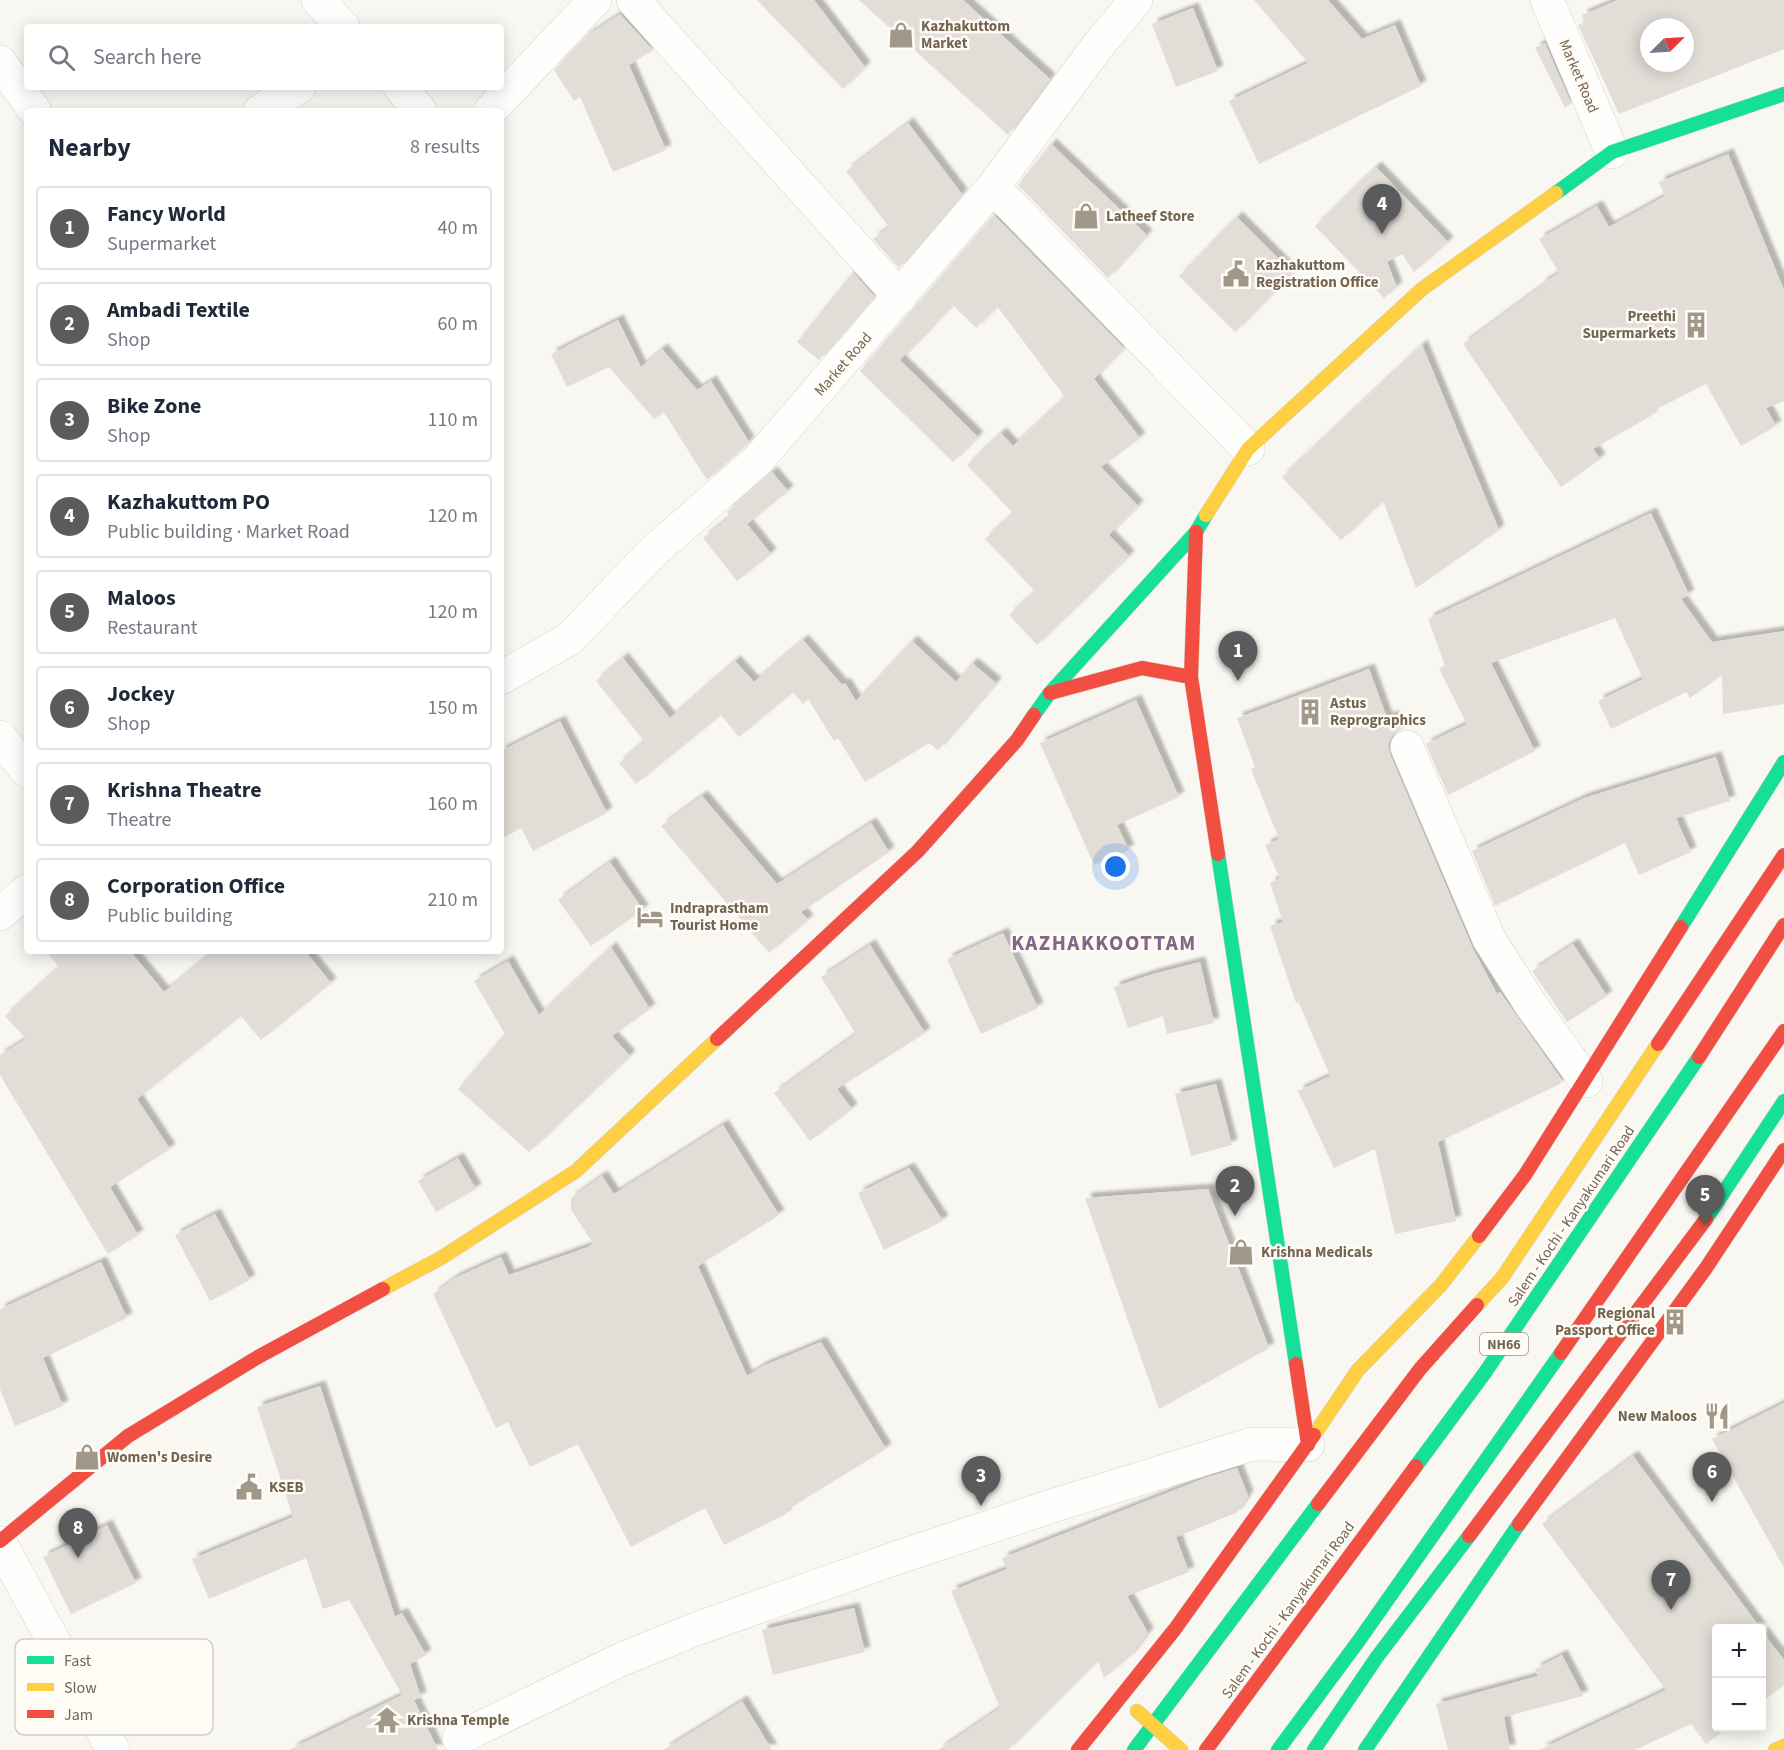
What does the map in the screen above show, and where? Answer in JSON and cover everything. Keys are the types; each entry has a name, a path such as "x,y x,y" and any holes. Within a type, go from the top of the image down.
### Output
{"main road":[{"path":"0,1542 128,1436 258,1357 441,1258 576,1171 918,851 1017,740 1049,694 1196,532 1248,449 1422,289 1612,152 1784,94"},
{"path":"1196,532 1190,632 1191,677 1308,1445"},
{"path":"1049,694 1142,668 1191,677"},
{"path":"1078,1750 1175,1629 1308,1445 1358,1371 1441,1285 1525,1175 1784,762"},
{"path":"1134,1750 1420,1369 1502,1278 1784,855"},
{"name":"Salem - Kochi - Kanyakumari Road","path":"1206,1750 1484,1374 1717,1030 1784,926"},
{"path":"1278,1750 1360,1639 1669,1200 1784,1031"},
{"path":"1314,1750 1377,1657 1688,1246 1784,1101"},
{"path":"1365,1750 1513,1532 1706,1268 1783,1153"},
{"path":"1120,1696 1181,1750"},
{"path":"1775,1750 1784,1746"}],"street":[{"path":"318,0 340,24"},
{"path":"493,108 595,0"},
{"path":"633,0 900,297"},
{"name":"Market Road","path":"504,676 568,639 654,551 757,462 993,187 1097,47 1136,0"},
{"name":"Market Road","path":"1547,0 1612,152"},
{"path":"0,62 33,108"},
{"path":"265,108 294,90"},
{"path":"402,90 418,108"},
{"path":"993,187 1248,449"},
{"path":"0,737 24,767"},
{"path":"1407,747 1489,939 1531,1005 1586,1081"},
{"path":"0,914 24,894"},
{"path":"459,1738 652,1646 904,1556 1055,1505 1252,1444 1308,1445"},
{"path":"0,1542 53,1639"},
{"path":"105,1735 113,1750"}],"building":[{"path":"757,0 814,0 865,67 843,89"},
{"path":"859,0 963,0 1050,79 1008,135"},
{"path":"1254,0 1328,0 1362,39 1395,25 1421,86 1259,164 1229,101 1308,63"},
{"path":"1618,0 1784,0 1784,49 1619,114 1578,25 1585,22 1582,15"},
{"path":"1193,8 1218,71 1176,87 1152,24"},
{"path":"620,14 653,50 629,65 666,150 613,172 580,97 574,101 554,70 588,35"},
{"path":"1545,43 1571,104 1565,108 1535,48"},
{"path":"908,123 962,194 899,268 873,239 889,227 846,171"},
{"name":"Latheef Store","path":"1051,144 1147,235 1108,278 1018,185"},
{"path":"1728,154 1784,290 1784,401 1766,408 1776,426 1741,446 1706,384 1651,412 1652,415 1593,449 1600,459 1561,487 1463,344 1542,286 1541,284 1559,273 1539,239 1597,206 1609,227 1665,196 1659,182"},
{"path":"1376,167 1448,242 1414,272 1402,254 1387,262 1397,287 1384,298 1315,226"},
{"path":"994,215 1124,348 1094,379 1140,438 1101,467 1138,506 1109,535 1129,556 1037,645 1009,615 1035,591 985,539 1013,513 967,465 1001,433 1013,446 1065,397 997,306 976,328 953,305 900,360 978,437 953,462 860,371"},
{"name":"Kazhakuttom Registration Office","path":"1237,217 1293,273 1235,332 1179,276"},
{"path":"853,272 874,296 819,360 797,342"},
{"path":"618,320 641,367 662,349 697,390 711,381 749,442 707,480 658,403 663,413 654,419 609,367 567,387 551,354"},
{"path":"1422,345 1499,530 1416,588 1383,501 1341,540 1282,477"},
{"path":"772,472 788,491 747,524 771,554 737,581 703,538 730,517 727,512"},
{"path":"1651,513 1689,595 1681,599 1712,642 1784,631 1784,704 1723,714 1722,675 1690,698 1686,692 1611,729 1598,701 1643,679 1615,618 1491,663 1535,751 1448,795 1426,744 1467,724 1439,669 1445,665 1428,619"},
{"path":"803,640 842,685 845,683 856,701 912,641 956,682 972,663 996,683 938,750 929,743 865,782 838,738 834,741 808,699 803,704 793,692 739,737 721,715 636,784 619,763 644,741 596,681 623,658 670,718 735,661 754,682"},
{"path":"1369,669 1387,718 1394,716 1400,730 1392,736 1388,745 1390,754 1472,947 1497,994 1500,992 1562,1080 1560,1084 1438,1142 1456,1221 1395,1234 1375,1149 1334,1168 1298,1091 1330,1076 1299,1003 1296,1003 1270,926 1283,922 1270,883 1280,879 1265,845 1279,839 1251,769 1255,767 1237,718"},
{"path":"1136,700 1179,797 1117,825 1129,850 1094,865 1040,743"},
{"path":"560,721 607,813 533,851 521,828 504,837 504,749"},
{"path":"1716,757 1730,801 1676,818 1691,852 1639,875 1625,843 1495,906 1472,851 1584,798"},
{"path":"702,796 777,884 871,823 889,852 801,912 808,920 769,953 661,826"},
{"path":"610,862 643,910 591,946 558,900"},
{"path":"1003,933 1038,1008 981,1034 947,959"},
{"path":"1573,944 1607,996 1567,1022 1532,971"},
{"path":"870,945 925,1033 837,1089 852,1109 810,1141 774,1093 856,1034 821,977"},
{"path":"611,947 650,1009 612,1036 630,1056 529,1152 458,1089 505,1034 474,981 508,961 539,1015"},
{"path":"48,954 132,954 164,992 210,954 307,954 331,983 261,1040 241,1016 137,1099 170,1149 110,1187 138,1235 108,1254 0,1075 0,1055 26,1039 5,1016 59,967"},
{"path":"1200,962 1214,1023 1167,1034 1163,1016 1128,1028 1114,987"},
{"path":"1216,1084 1232,1145 1191,1156 1175,1094"},
{"path":"723,1125 779,1215 698,1266 747,1376 763,1366 821,1342 886,1449 785,1511 786,1514 724,1545 705,1508 631,1547 578,1444 530,1467 508,1422 496,1428 433,1294 455,1278 501,1257 509,1275 588,1247 593,1243 571,1210 571,1198 602,1176 614,1194"},
{"path":"458,1158 476,1189 436,1212 418,1181"},
{"path":"909,1168 943,1221 884,1250 858,1193"},
{"path":"1208,1189 1269,1348 1159,1409 1085,1198"},
{"path":"215,1214 250,1280 210,1301 175,1235"},
{"path":"101,1262 127,1318 43,1358 63,1406 15,1426 0,1389 0,1309"},
{"path":"320,1386 395,1617 402,1613 426,1655 410,1664 421,1697 414,1700 438,1750 289,1750 402,1695 349,1600 323,1609 306,1558 209,1599 192,1559 293,1517 257,1407"},
{"path":"1784,1403 1784,1568 1712,1439"},
{"path":"1633,1456 1757,1624 1712,1624 1712,1732 1722,1732 1706,1744 1691,1724 1635,1750 1539,1750 1666,1690 1542,1524"},
{"path":"1237,1468 1248,1496 1236,1513 1176,1537 1189,1572 1127,1596 1148,1633 1130,1656 1104,1678 1098,1660 1008,1750 938,1750 1000,1708 951,1591 1007,1569 1002,1558 1205,1478"},
{"path":"107,1525 136,1583 71,1614 43,1557"},
{"path":"854,1608 865,1652 773,1675 762,1630"},
{"path":"1766,1637 1784,1660 1784,1685 1766,1698"},
{"path":"1562,1655 1583,1696 1504,1717 1510,1750 1448,1750 1436,1704 1538,1676 1535,1669"},
{"path":"742,1701 772,1750 663,1750"}],"traffic: fast":[{"path":"1556,193 1612,152 1784,94"},
{"path":"1034,715 1049,694 1196,532 1206,515"},
{"path":"1681,927 1784,762"},
{"path":"1218,854 1296,1364"},
{"path":"1416,1466 1484,1374 1699,1057"},
{"path":"1706,1219 1784,1101"},
{"path":"1278,1750 1360,1639 1561,1353"},
{"path":"1134,1750 1318,1504"},
{"path":"1365,1750 1519,1524"},
{"path":"1314,1750 1377,1657 1469,1536"}],"traffic: slow":[{"path":"1206,515 1248,449 1422,289 1556,193"},
{"path":"383,1289 441,1258 576,1171 717,1039"},
{"path":"1477,1305 1502,1278 1658,1044"},
{"path":"1314,1435 1358,1370 1441,1285 1479,1236"},
{"path":"1137,1711 1181,1750"},
{"path":"1775,1750 1784,1746"}],"traffic: jam":[{"path":"1196,532 1191,677 1218,854"},
{"path":"1050,693 1142,668 1191,677"},
{"path":"717,1039 918,851 1017,740 1034,715"},
{"path":"1658,1044 1784,855"},
{"path":"1699,1057 1784,925"},
{"path":"1479,1236 1525,1175 1681,927"},
{"path":"1561,1353 1784,1031"},
{"path":"1519,1524 1706,1268 1784,1150"},
{"path":"1469,1536 1706,1219"},
{"path":"0,1541 128,1436 258,1357 383,1289"},
{"path":"1318,1504 1420,1369 1477,1305"},
{"path":"1296,1364 1308,1445"},
{"path":"1078,1750 1175,1629 1314,1435"},
{"path":"1206,1750 1416,1466"}],"place":[{"name":"Kazhakuttom Market","path":"901,35"},
{"name":"Latheef Store","path":"1086,216"},
{"name":"Kazhakuttom PO","path":"1382,234"},
{"name":"Kazhakuttom Registration Office","path":"1236,274"},
{"name":"Preethi Supermarkets","path":"1696,325"},
{"name":"Fancy World","path":"1238,681"},
{"name":"Astus Reprographics","path":"1310,712"},
{"name":"Indraprastham Tourist Home","path":"650,917"},
{"name":"Ambadi Textile","path":"1235,1216"},
{"name":"Maloos","path":"1705,1225"},
{"name":"Krishna Medicals","path":"1241,1252"},
{"name":"Regional Passport Office","path":"1675,1322"},
{"name":"New Maloos","path":"1717,1416"},
{"name":"Women's Desire","path":"87,1457"},
{"name":"KSEB","path":"249,1487"},
{"name":"Jockey","path":"1712,1502"},
{"name":"Bike Zone","path":"981,1506"},
{"name":"Corporation Office","path":"78,1558"},
{"name":"Krishna Theatre","path":"1671,1610"},
{"name":"Krishna Temple","path":"387,1720"}],"district":[{"name":"KAZHAKKOOTTAM","path":"1104,943"}]}
